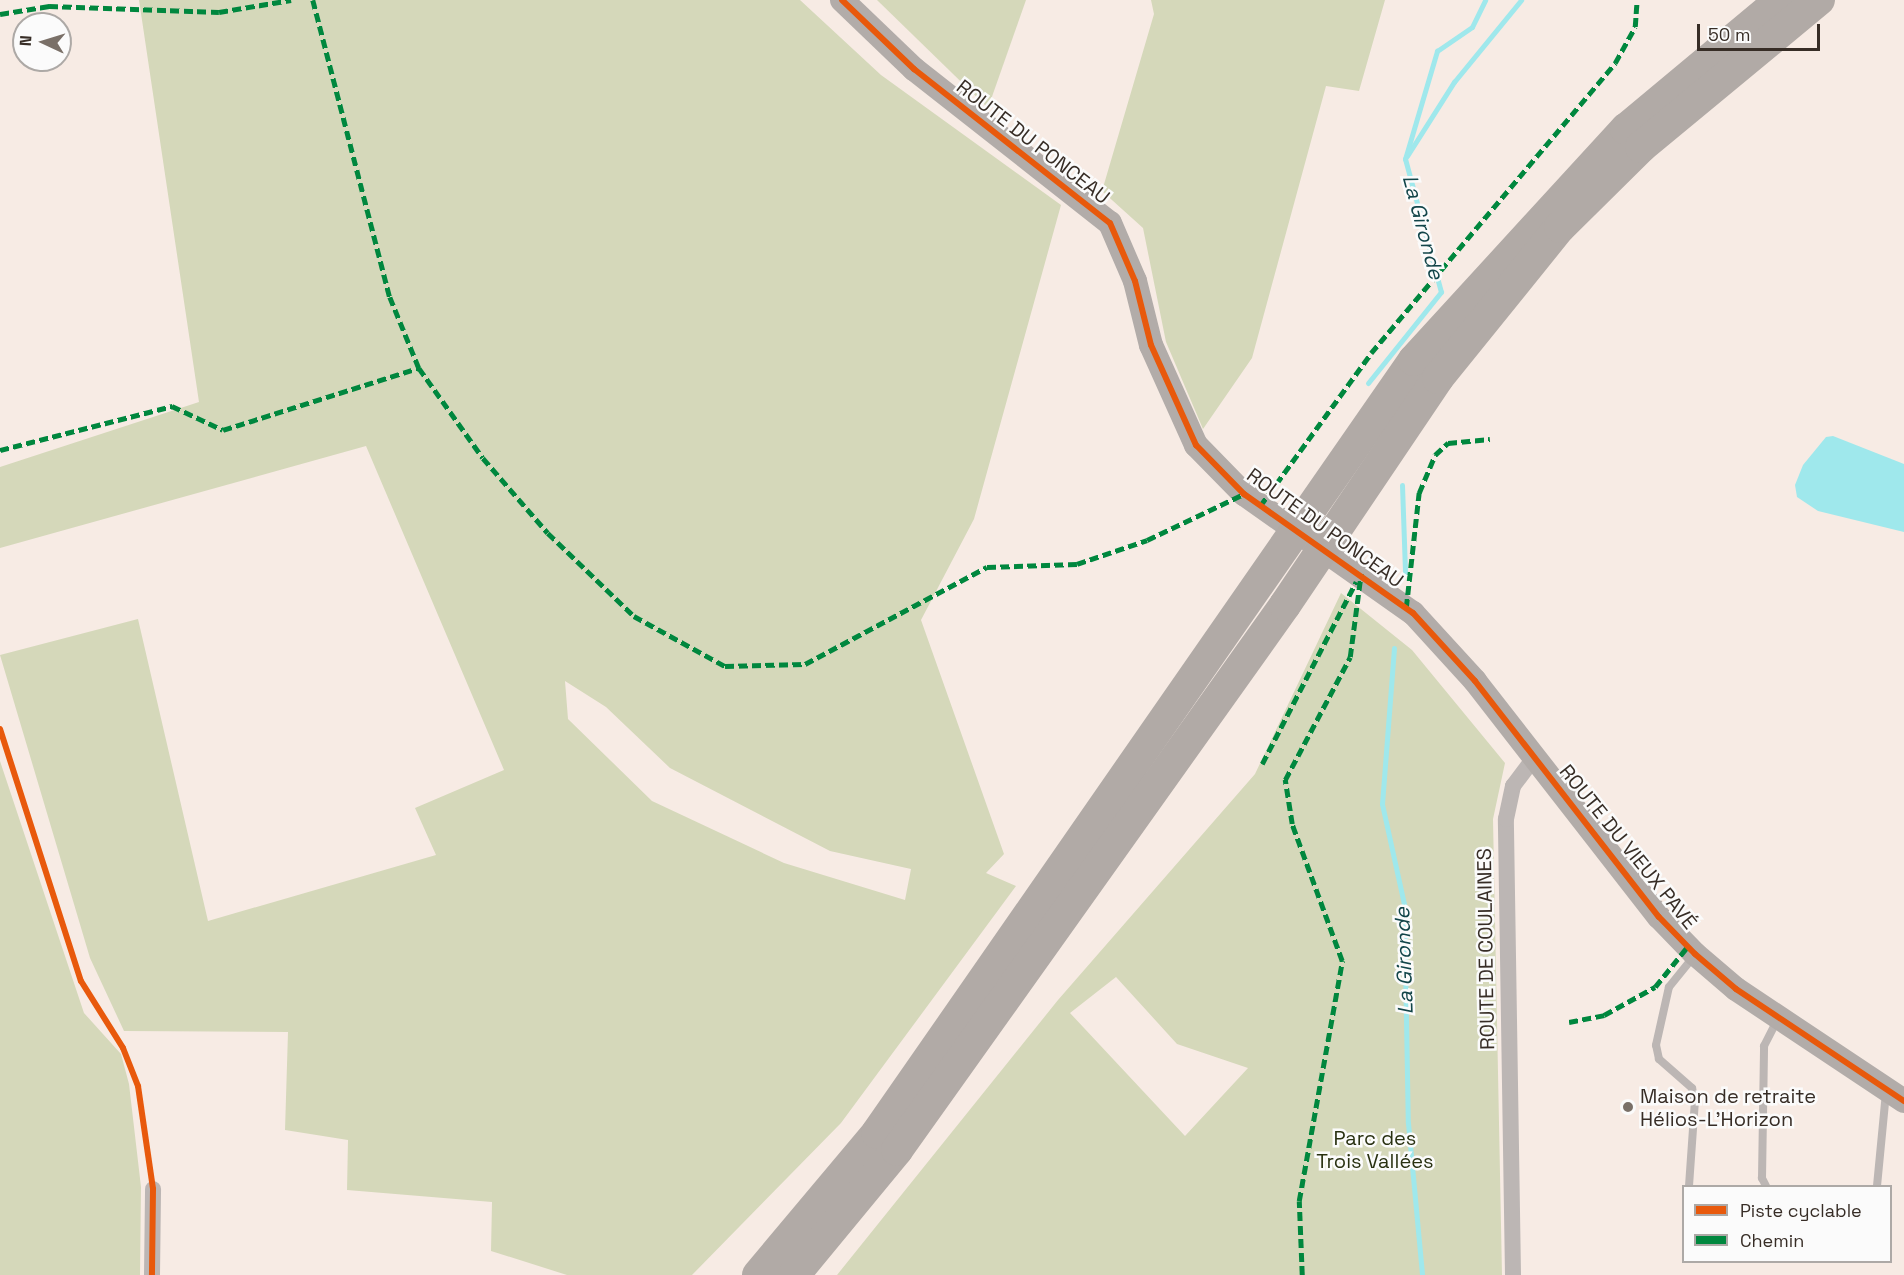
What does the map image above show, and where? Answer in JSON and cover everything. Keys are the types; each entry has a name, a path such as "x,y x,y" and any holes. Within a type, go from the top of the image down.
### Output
{"highway":[{"path":"758,1275 877,1133 1414,360 1584,172 1626,129 1782,0"},
{"path":"794,1275 897,1150 1285,605 1438,378 1560,227 1641,147 1819,0"}],"street":[{"name":"ROUTE DU PONCEAU","path":"842,0 914,69 1110,223 1132,270 1162,376 1196,445 1244,494 1413,613 1534,758"},
{"name":"ROUTE DU VIEUX PAVÉ","path":"1534,758 1695,954 1778,1018 1895,1095"},
{"name":"ROUTE DE COULAINES","path":"1514,1275 1506,819 1513,786 1534,758"},
{"path":"152,1275 153,1189"}],"lane":[{"path":"1689,1185 1695,1101 1692,1088 1659,1059 1656,1045 1669,987 1695,954"},
{"path":"1766,1185 1762,1178 1764,1046 1778,1018"},
{"path":"1877,1185 1895,1095"}],"green space":[{"path":"139,0 800,0 881,75 1061,205 974,519 921,620 1004,854 986,873 1016,886 841,1123 692,1275 567,1275 491,1251 492,1202 347,1190 348,1140 285,1130 288,1032 124,1031 90,958 0,655 138,619 208,921 436,855 415,808 504,770 366,446 0,548 0,467 199,402","holes":["565,681 606,707 670,768 830,851 911,869 905,900 784,863 652,801 568,719"]},
{"path":"877,0 1026,0 988,108"},
{"path":"1151,0 1385,0 1359,91 1326,86 1252,358 1203,429 1166,342 1143,228 1102,191 1154,14"},
{"name":"Parc des Trois Vallées","path":"1341,593 1412,650 1505,763 1493,819 1502,1275 837,1275 1058,1000 1255,774","holes":["1116,977 1177,1044 1248,1068 1185,1136 1070,1013"]},
{"path":"0,761 84,1013 121,1054 129,1084 141,1187 140,1275 0,1275"}],"water":[{"path":"1833,436 1904,464 1904,532 1818,511 1797,497 1795,485 1803,465 1826,437"}],"waterway":[{"name":"La Gironde","path":"1368,383 1441,292 1405,159 1437,51 1472,27 1485,0"},
{"path":"1407,156 1454,82 1521,0"},
{"name":"La Gironde","path":"1402,485 1405,573"},
{"name":"La Gironde","path":"1394,648 1382,804 1404,904 1408,1123 1422,1275"}],"marked path":[{"path":"0,14 49,6 219,12 291,0"},
{"path":"313,0 390,297 419,368 483,458 548,533 634,616 725,666 805,664 987,567 1077,564 1147,540 1244,494"},
{"path":"1260,506 1371,353 1615,63 1635,27 1637,0"},
{"path":"0,450 172,406 223,430 419,368"},
{"path":"1406,608 1419,493 1435,455 1448,443 1490,439"},
{"path":"1302,1275 1299,1201 1342,961 1292,824 1285,780 1350,657 1361,574"},
{"path":"1262,764 1356,582"},
{"path":"1569,1022 1604,1015 1655,987 1688,946"}],"cycle path":[{"path":"842,0 914,69 1110,223 1135,281 1151,345 1196,445 1244,494 1413,613 1475,681 1659,917 1695,954 1736,989 1904,1101"},
{"path":"0,729 81,981 123,1048 138,1086 153,1189 152,1275"}],"place":[{"name":"Maison de retraite Hélios-L'Horizon","path":"1628,1107"}]}
